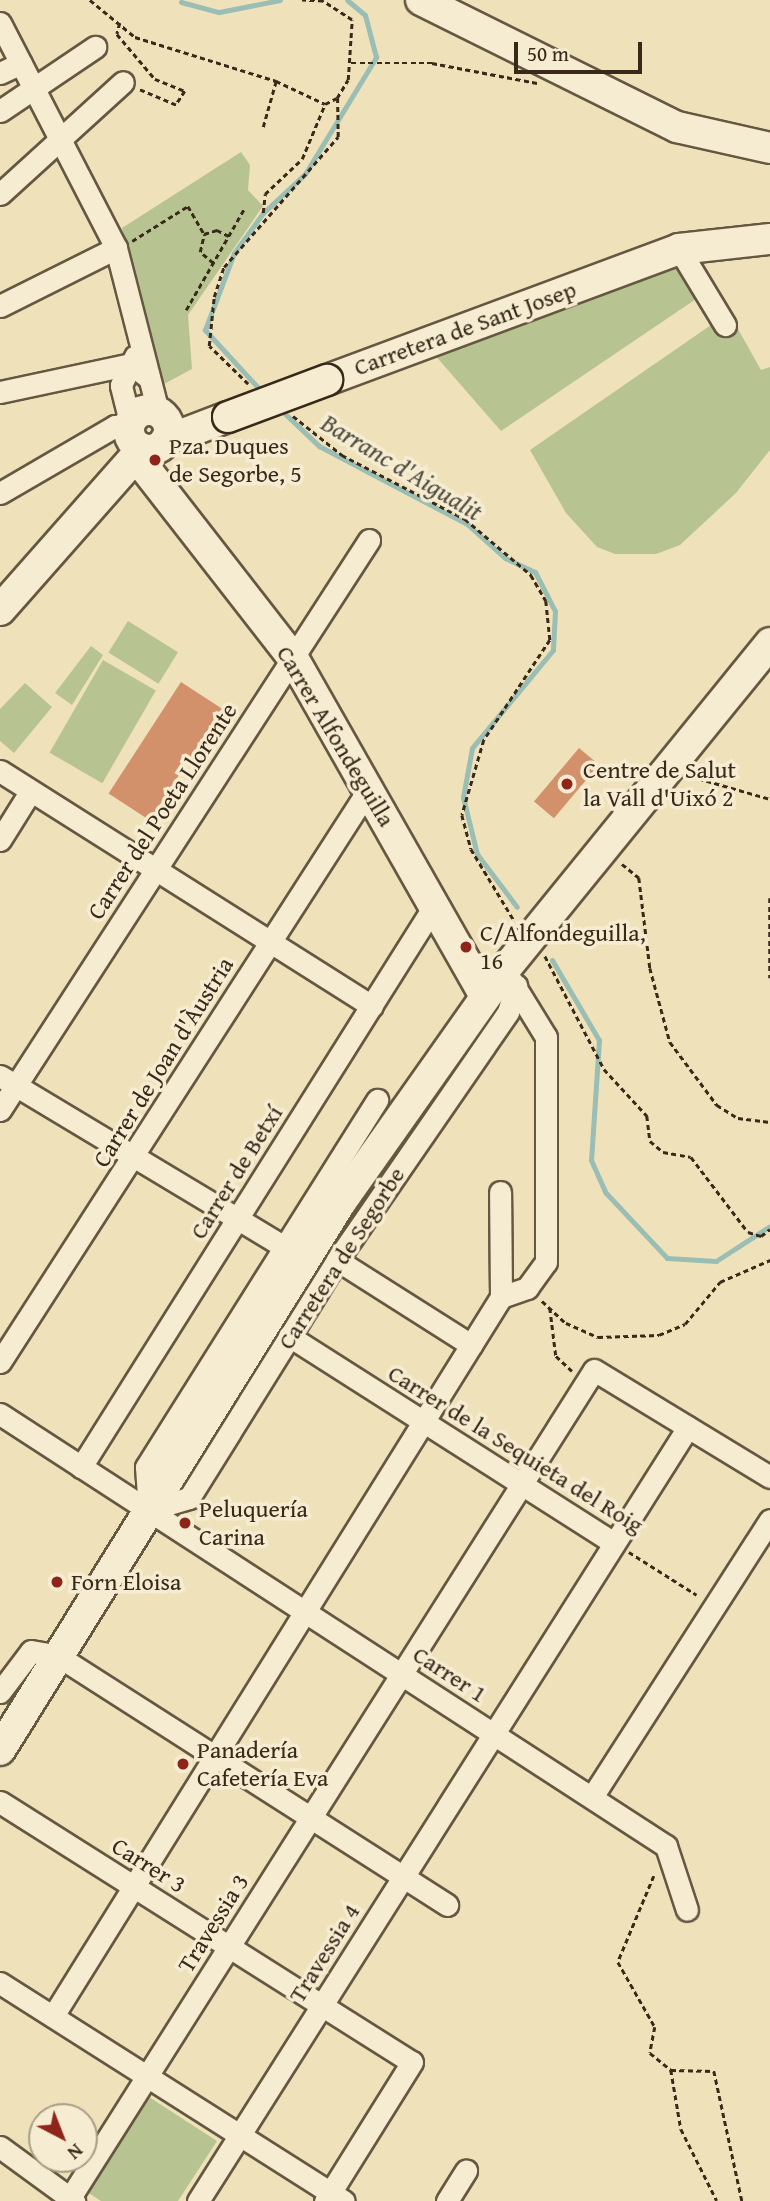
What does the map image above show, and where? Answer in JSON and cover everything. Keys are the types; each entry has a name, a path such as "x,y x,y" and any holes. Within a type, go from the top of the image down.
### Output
{"street":[{"path":"421,0 677,127 770,148"},
{"path":"0,23 116,248 136,354 149,378 144,434 0,610"},
{"path":"0,111 95,47"},
{"path":"0,73 21,63"},
{"path":"0,194 122,82"},
{"name":"Carretera de Sant Josep","path":"144,434 228,416 679,248 770,239"},
{"path":"0,306 116,248"},
{"path":"679,248 726,326"},
{"path":"0,392 136,354"},
{"path":"136,354 121,385 144,434"},
{"path":"0,493 115,426 144,434"},
{"name":"Carrer Alfondeguilla","path":"144,434 293,657 434,906 501,984"},
{"name":"Carrer del Poeta Llorente","path":"0,1110 8,1081 154,872 369,540"},
{"path":"501,1297 527,1288 546,1262 546,1037 501,984 667,770 770,643"},
{"path":"0,771 268,945 372,1006"},
{"name":"Carrer de Joan d'Àustria","path":"0,1362 368,790"},
{"path":"0,840 30,792"},
{"name":"Carrer de Betxí","path":"81,1466 434,906"},
{"name":"Carretera de Segorbe","path":"149,1510 189,1498 337,1259 509,1012 501,984"},
{"name":"Carretera de Segorbe","path":"0,1750 341,1202 501,984"},
{"path":"8,1081 281,1245"},
{"path":"149,1510 146,1467 281,1245 377,1100"},
{"path":"53,2016 501,1297 500,1192"},
{"path":"337,1259 471,1345"},
{"name":"Carrer de la Sequieta del Roig","path":"289,1336 614,1543"},
{"path":"591,1374 688,1427 770,1477"},
{"name":"Travessia 3","path":"71,2200 591,1374"},
{"name":"Carrer 1","path":"0,1414 666,1846"},
{"name":"Travessia 4","path":"198,2201 240,2135 330,2010 403,1877 688,1427"},
{"path":"592,1797 770,1520"},
{"path":"0,1692 31,1651 58,1656 447,1905"},
{"name":"Carrer 3","path":"0,1802 412,2062 333,2198"},
{"path":"666,1846 687,1910"},
{"path":"0,1983 240,2135 333,2198"},
{"path":"0,2147 71,2200"},
{"path":"447,2201 466,2170"}],"path":[{"path":"90,0 135,37 276,81 325,104"},
{"path":"252,388 209,346 214,297 224,267 338,137 337,98 351,63 352,20 323,1 302,0"},
{"path":"120,23 117,34 155,79 185,91 176,105 122,82"},
{"path":"351,63 389,60 465,67 534,85 561,69"},
{"path":"263,127 276,81"},
{"path":"263,213 265,194 302,159 325,104 337,98"},
{"path":"116,248 188,206 204,234 200,251 213,263"},
{"path":"186,310 244,209"},
{"path":"204,234 217,230 229,236"},
{"path":"285,411 342,455 465,519 531,575 546,601 550,640 484,740 463,815 471,849 517,924"},
{"path":"667,770 770,799"},
{"path":"616,868 625,863 639,878 650,968 670,1042 717,1105 738,1118 770,1122"},
{"path":"770,898 765,931 770,978"},
{"path":"541,952 604,1069 647,1116 650,1140 663,1152 691,1157 748,1233 761,1236 770,1228"},
{"path":"527,1288 550,1308 598,1337 659,1335 685,1324 720,1282 770,1260"},
{"path":"550,1308 556,1356 591,1374"},
{"name":"Carrer de la Sequieta del Roig","path":"614,1543 715,1606"},
{"path":"666,1846 618,1962 656,2027 650,2053 671,2070 714,2071 742,2201"},
{"path":"671,2070 681,2129 717,2201"}],"green space":[{"path":"241,152 250,165 248,190 263,206 188,315 192,369 164,384 122,228"},
{"path":"675,267 696,299 501,431 433,353"},
{"path":"734,322 761,370 770,367 770,450 736,493 680,545 656,554 615,554 597,547 566,513 530,450 711,325"},
{"path":"128,621 178,652 158,684 108,652"},
{"path":"91,646 103,655 72,705 55,693"},
{"path":"103,660 156,690 102,783 50,753"},
{"path":"25,683 52,707 14,753 0,741 0,709"},
{"path":"132,2086 217,2141 178,2201 101,2201 70,2181 75,2173 98,2173 98,2138"}],"building":[{"path":"181,682 222,709 150,820 109,794"},
{"name":"Centre de Salut la Vall d'Uixó 2","path":"579,748 599,765 554,818 534,802"}],"waterway":[{"name":"Barranc d'Aigualit","path":"181,2 219,12 280,0"},
{"name":"Barranc d'Aigualit","path":"263,393 205,330 234,253 263,213 305,174 376,57 365,15 347,0"},
{"name":"Barranc d'Aigualit","path":"280,409 319,446 467,524 505,558 535,572 555,611 553,650 472,748 463,797 477,854 517,907"},
{"name":"Barranc d'Aigualit","path":"552,960 599,1040 591,1160 606,1193 667,1258 716,1261 770,1226"}],"place":[{"name":"Pza. Duques de Segorbe, 5","path":"155,460"},
{"name":"Centre de Salut la Vall d'Uixó 2","path":"567,784"},
{"name":"C/Alfondeguilla, 16","path":"466,947"},
{"name":"Peluquería Carina","path":"185,1523"},
{"name":"Forn Eloisa","path":"57,1582"},
{"name":"Panadería Cafetería Eva","path":"183,1764"}]}
